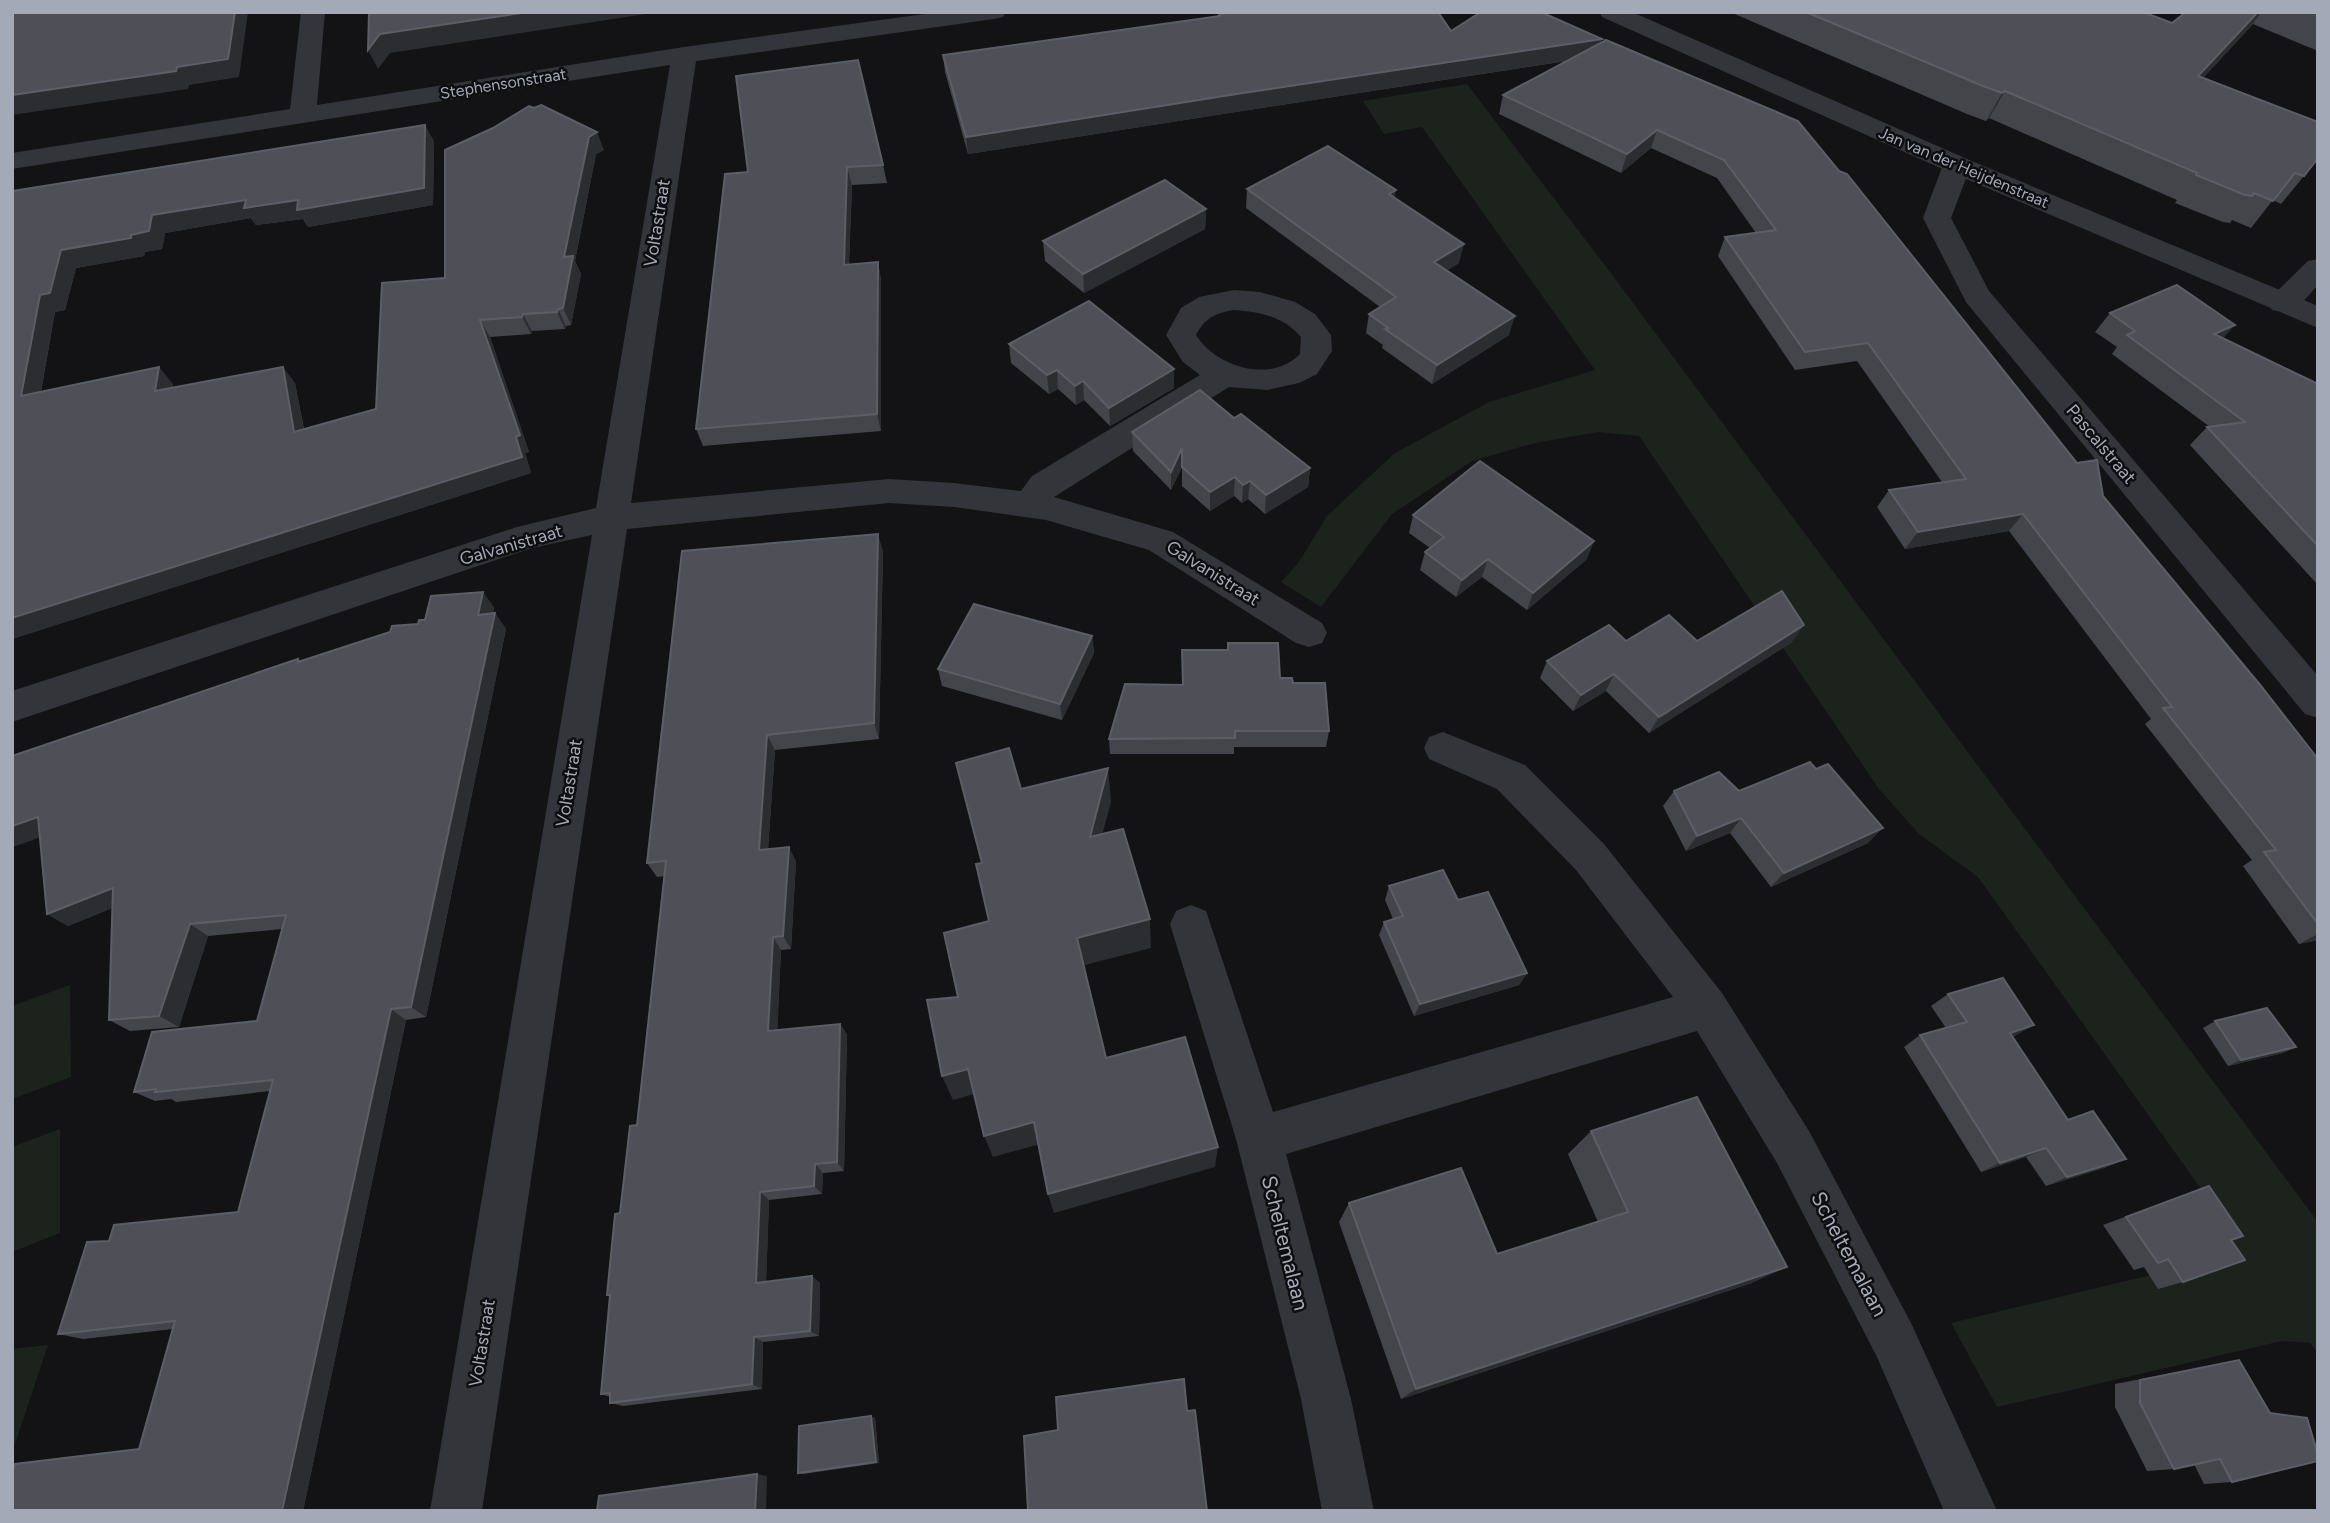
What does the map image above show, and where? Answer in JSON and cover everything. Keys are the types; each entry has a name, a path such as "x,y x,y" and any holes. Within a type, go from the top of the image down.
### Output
{"street":[{"path":"303,114 313,12"},
{"name":"Jan van der Heijdenstraat","path":"1611,12 1957,165 2318,318"},
{"name":"Stephensonstraat","path":"12,161 684,55 989,13"},
{"name":"Voltastraat","path":"456,1511 684,55"},
{"name":"Pascalstraat","path":"1957,165 1937,218 1976,295 2318,703"},
{"path":"2283,303 2318,268"},
{"path":"1029,505 1044,485 1226,375"},
{"name":"Galvanistraat","path":"12,708 529,536 610,518 889,491 954,495 1046,507 1161,541 1309,633"},
{"name":"Scheltemalaan","path":"1443,748 1511,777 1590,857 1707,1008 1793,1147 1869,1292 1894,1340 1970,1511"},
{"name":"Scheltemalaan","path":"1191,925 1259,1139 1326,1399 1348,1511"},
{"path":"1259,1139 1707,1008"}],"shaded area":[{"path":"1467,84 2318,1222 2318,1353 2310,1343 2282,1341 1997,1407 1951,1323 2222,1258 2229,1228 1978,877 1919,834 1879,789 1639,436 1598,432 1535,443 1472,461 1392,514 1321,607 1281,582 1299,562 1327,516 1395,453 1489,402 1595,370 1422,127 1384,134 1363,101"},
{"path":"70,985 71,1077 12,1099 12,1006"},
{"path":"60,1129 60,1233 12,1252 12,1147"},
{"path":"48,1345 12,1453 12,1349"}],"building":[{"path":"12,12 235,12 228,59 177,67 176,71 12,95"},
{"path":"369,12 528,12 380,34 368,50"},
{"path":"1438,12 1451,31 1481,12 1541,12 1602,39 966,137 943,55 1220,16 1219,14"},
{"path":"1806,12 2143,12 2172,23 2186,12 2258,12 2198,76 2318,122 2318,158 2304,176 2295,173 2273,201 2254,193 2252,196 2245,195 2005,91 2002,93 1983,86"},
{"path":"1606,40 1798,121 1839,171 1847,174 2077,463 2097,460 2103,496 2318,759 2318,924 2264,852 2276,850 2163,708 2172,707 2023,514 1918,532 1889,490 1966,479 1868,343 1805,352 1725,237 1776,230 1724,160 1657,130 1627,154 1503,95"},
{"path":"858,60 883,165 847,167 844,265 878,262 877,414 696,429 725,174 748,172 736,76"},
{"path":"541,105 597,132 589,137 564,257 573,256 563,308 557,312 480,320 520,435 516,437 522,457 12,618 12,191 425,125 424,188 297,210 298,200 244,208 246,200 152,215 149,231 131,235 131,238 61,250 50,293 40,295 21,396 159,367 155,391 283,367 294,432 376,409 382,283 445,278 445,150 493,128 529,106 534,108"},
{"path":"1328,146 1396,190 1389,194 1464,244 1434,262 1515,316 1437,365 1385,329 1388,328 1369,314 1396,297 1247,189"},
{"path":"1165,180 1206,209 1083,274 1043,241"},
{"path":"2177,285 2235,325 2214,334 2318,384 2318,546 2207,427 2245,422 2127,335 2135,331 2110,313"},
{"path":"1089,301 1174,369 1109,408 1083,381 1075,386 1057,370 1047,375 1009,344"},
{"path":"1200,390 1234,418 1241,414 1310,468 1266,495 1250,481 1243,485 1235,477 1210,492 1182,467 1182,448 1171,472 1132,432"},
{"path":"1480,461 1594,541 1533,593 1488,559 1462,580 1425,552 1444,537 1413,515"},
{"path":"878,534 874,723 767,735 759,850 789,847 783,936 773,937 768,1031 840,1024 837,1162 815,1164 814,1186 760,1192 756,1283 812,1276 810,1331 754,1337 752,1384 610,1403 610,1393 601,1394 610,1295 607,1295 615,1214 620,1213 630,1126 637,1125 666,861 647,863 682,551"},
{"path":"1782,591 1804,625 1659,717 1614,674 1581,695 1547,661 1609,625 1626,641 1669,615 1697,641"},
{"path":"483,592 478,615 495,613 411,1007 391,1009 282,1511 12,1511 12,1473 15,1464 139,1449 175,1321 58,1334 87,1242 109,1241 114,1225 238,1212 273,1080 134,1092 152,1032 257,1021 286,915 190,924 159,1016 109,1020 113,888 47,914 38,817 12,826 12,756 298,659 298,662 390,632 392,626 418,624 419,620 425,620 431,596"},
{"path":"974,604 1092,636 1060,704 938,669"},
{"path":"1228,643 1278,643 1280,678 1292,678 1293,683 1325,683 1329,731 1235,731 1235,738 1109,739 1125,684 1183,685 1182,650 1228,650"},
{"path":"1009,748 1021,789 1108,768 1090,837 1123,829 1150,919 1077,938 1106,1058 1185,1037 1218,1147 1048,1194 1034,1122 984,1136 968,1069 942,1076 927,1000 958,997 944,933 989,921 976,864 982,863 956,763"},
{"path":"1810,762 1816,769 1828,764 1883,828 1784,873 1741,818 1697,836 1674,791 1719,772 1739,791"},
{"path":"1443,870 1458,900 1488,892 1527,973 1420,1004 1384,922 1403,916 1389,886"},
{"path":"2003,978 2034,1025 2010,1033 2068,1120 2093,1111 2126,1159 2067,1177 2046,1148 2000,1163 1920,1035 1967,1022 1948,994"},
{"path":"2267,1008 2296,1047 2241,1060 2215,1021"},
{"path":"1697,1097 1787,1267 1416,1389 1349,1203 1461,1168 1497,1254 1628,1212 1591,1131"},
{"path":"2209,1186 2243,1236 2231,1240 2245,1260 2183,1282 2168,1259 2158,1263 2126,1217"},
{"path":"2239,1360 2270,1413 2307,1418 2318,1461 2232,1482 2220,1459 2174,1469 2140,1403 2140,1380"},
{"path":"1184,1379 1187,1411 1195,1410 1207,1511 1028,1511 1024,1436 1058,1430 1056,1397"},
{"path":"871,1416 876,1462 798,1473 799,1426"},
{"path":"757,1474 755,1511 597,1511 599,1496"}]}
